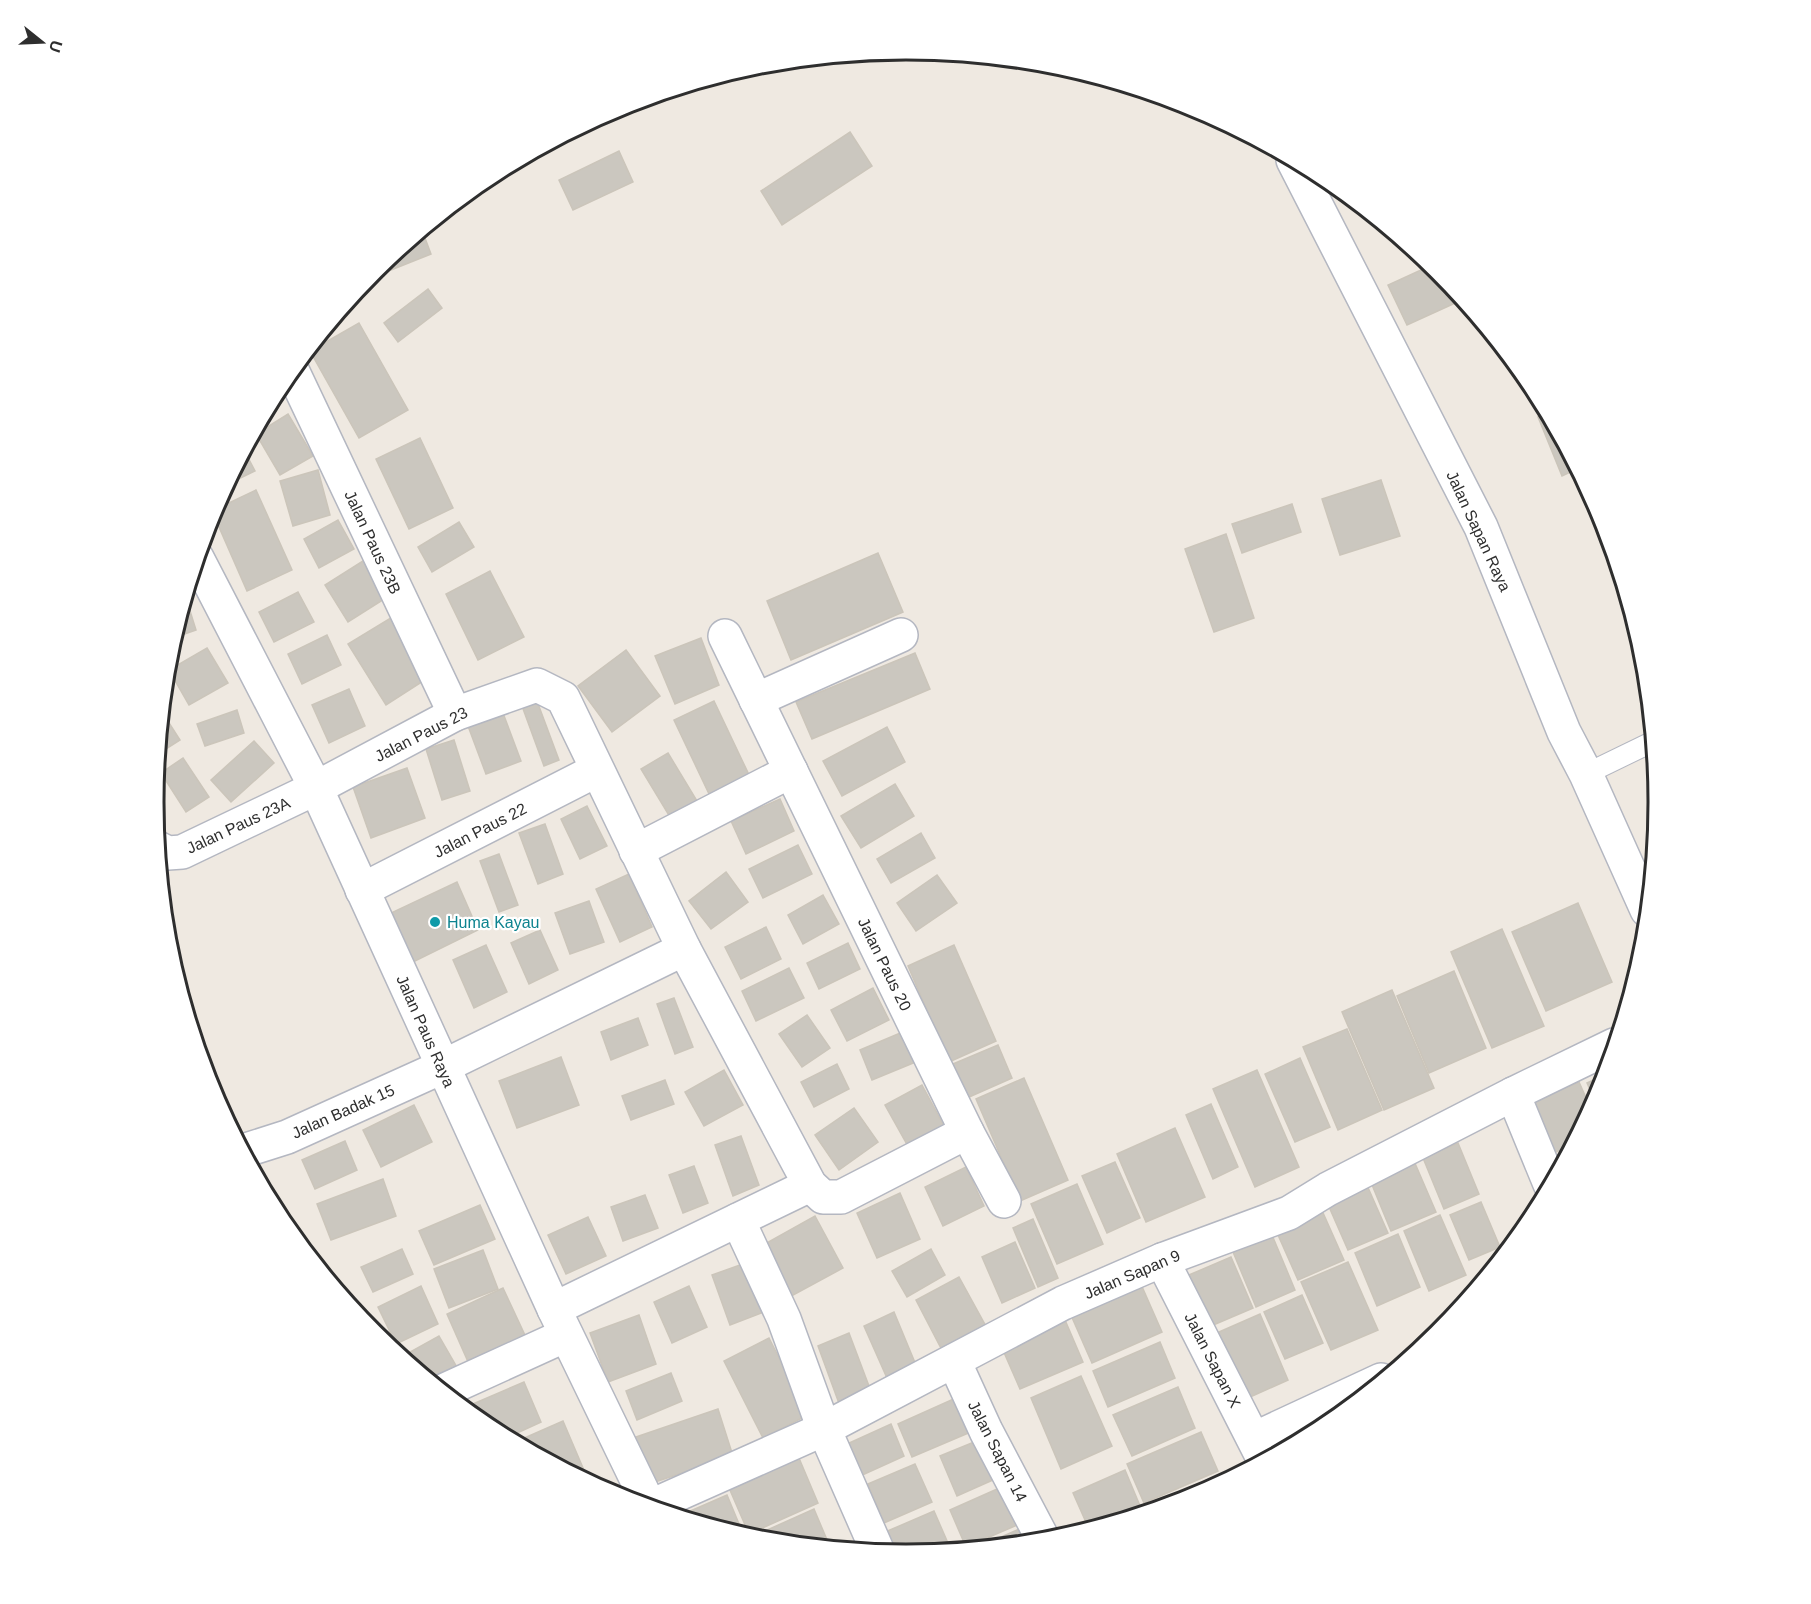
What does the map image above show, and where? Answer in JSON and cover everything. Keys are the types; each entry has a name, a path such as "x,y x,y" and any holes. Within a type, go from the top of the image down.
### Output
{"street":[{"name":"Jalan Sapan Raya","path":"1300,174 1481,527 1564,732 1586,774 1641,897"},
{"name":"Jalan Paus 23B","path":"297,379 455,714"},
{"name":"Jalan Paus Raya","path":"202,567 316,788 560,1322 645,1497"},
{"path":"756,700 901,635"},
{"name":"Jalan Paus 20","path":"724,636 1004,1201"},
{"name":"Jalan Paus 23","path":"316,788 455,714 537,685 562,698 597,770"},
{"path":"597,770 684,950 810,1185 823,1197 841,1197 968,1132"},
{"name":"Jalan Paus 22","path":"362,890 597,770"},
{"path":"636,851 791,771"},
{"name":"Jalan Paus 23A","path":"165,852 182,852 316,788"},
{"name":"Jalan Badak 15","path":"250,1149 287,1137 442,1067 684,950"},
{"name":"Jalan Sapan 9","path":"660,1502 824,1429 1063,1303 1162,1260 1289,1213 1328,1189 1605,1049"},
{"path":"1513,1094 1546,1175"},
{"path":"449,1387 738,1220 810,1185"},
{"path":"738,1220 784,1319 824,1429 875,1543"},
{"name":"Jalan Sapan X","path":"1162,1260 1259,1449"},
{"name":"Jalan Sapan 14","path":"954,1361 986,1431 1039,1532"},
{"path":"1259,1449 1340,1403"}],"lane":[{"path":"1586,774 1645,745"}],"building":[{"path":"850,132 872,166 782,225 761,191"},
{"path":"619,151 633,182 573,210 559,180"},
{"path":"425,237 431,254 387,272"},
{"path":"1422,270 1454,304 1407,325 1388,285"},
{"path":"428,289 442,308 398,342 384,323"},
{"path":"359,323 408,410 359,438 313,356 322,344"},
{"path":"288,414 313,456 280,475 259,439 264,429"},
{"path":"1538,417 1548,431 1570,472 1562,476"},
{"path":"420,438 453,508 409,529 376,459"},
{"path":"248,458 255,471 238,479"},
{"path":"318,470 330,515 293,526 280,481"},
{"path":"1381,480 1400,536 1340,555 1322,499"},
{"path":"256,490 292,570 247,591 218,524 226,504"},
{"path":"1292,504 1301,532 1242,553 1232,524"},
{"path":"338,520 354,549 319,568 304,539"},
{"path":"459,522 474,547 432,572 418,547"},
{"path":"1226,534 1254,618 1214,632 1185,549"},
{"path":"878,553 903,612 791,660 767,601"},
{"path":"366,559 389,596 348,622 325,585"},
{"path":"490,571 524,637 478,660 446,594"},
{"path":"298,592 314,622 274,642 259,612"},
{"path":"189,609 196,630 183,634"},
{"path":"394,616 431,676 386,705 348,644"},
{"path":"327,635 341,665 302,684 288,654"},
{"path":"701,638 719,685 675,704 655,656"},
{"path":"207,648 228,683 189,705 174,679 177,666"},
{"path":"626,650 660,696 612,732 578,686"},
{"path":"915,653 930,689 812,739 796,702"},
{"path":"349,689 365,726 329,743 312,705"},
{"path":"537,701 559,760 544,766 522,706"},
{"path":"714,701 750,777 710,796 674,720"},
{"path":"500,705 521,761 486,774 465,718"},
{"path":"237,710 244,733 205,746 197,724"},
{"path":"168,722 180,740 165,749"},
{"path":"887,727 905,762 842,796 823,761"},
{"path":"454,740 470,791 442,800 426,749"},
{"path":"254,741 274,763 231,802 211,780"},
{"path":"668,753 697,801 670,817 641,769"},
{"path":"183,758 209,797 186,812 164,778 165,771"},
{"path":"407,768 425,818 371,838 353,787"},
{"path":"895,784 914,816 861,848 841,816"},
{"path":"780,799 794,831 746,854 731,821"},
{"path":"587,806 607,846 580,859 561,819"},
{"path":"545,824 563,874 538,884 519,833"},
{"path":"921,833 935,858 891,883 877,859"},
{"path":"798,845 812,874 763,898 749,869"},
{"path":"499,854 518,905 499,912 480,861"},
{"path":"726,872 748,902 711,929 689,901"},
{"path":"629,874 652,927 620,942 596,889"},
{"path":"937,875 957,903 916,931 897,903"},
{"name":"Huma Kayau","path":"457,882 478,930 413,962 391,913"},
{"path":"823,895 839,924 803,944 788,915"},
{"path":"589,901 604,942 570,954 555,913"},
{"path":"1578,903 1612,982 1546,1011 1512,932"},
{"path":"766,927 781,959 741,979 725,947"},
{"path":"1502,929 1544,1026 1492,1048 1451,952"},
{"path":"540,930 558,970 529,984 511,943"},
{"path":"848,943 860,969 819,989 807,963"},
{"path":"486,945 507,992 474,1008 453,960"},
{"path":"954,945 996,1041 949,1062 908,966"},
{"path":"789,968 804,998 756,1021 742,991"},
{"path":"1454,971 1486,1048 1429,1073 1397,996"},
{"path":"873,988 889,1020 847,1041 831,1010"},
{"path":"1392,990 1434,1088 1384,1110 1342,1012"},
{"path":"674,998 693,1047 675,1054 657,1004"},
{"path":"807,1015 830,1048 802,1067 779,1034"},
{"path":"638,1018 648,1045 611,1060 601,1032"},
{"path":"1347,1029 1382,1110 1338,1130 1303,1047"},
{"path":"905,1031 918,1061 872,1080 860,1050"},
{"path":"998,1045 1012,1078 967,1098 953,1064"},
{"path":"561,1057 579,1105 517,1128 499,1081"},
{"path":"1300,1058 1330,1127 1295,1142 1265,1074"},
{"path":"837,1064 849,1089 814,1107 801,1082"},
{"path":"724,1070 743,1105 704,1126 685,1092"},
{"path":"1257,1070 1299,1167 1255,1187 1213,1089"},
{"path":"1024,1078 1068,1180 1020,1201 976,1099"},
{"path":"665,1080 674,1104 631,1120 622,1096"},
{"path":"1593,1080 1590,1089 1587,1083"},
{"path":"1579,1082 1586,1097 1560,1150 1554,1153 1532,1102"},
{"path":"922,1085 945,1128 909,1148 885,1105"},
{"path":"1211,1104 1238,1167 1213,1179 1186,1115"},
{"path":"414,1105 432,1142 381,1167 363,1130"},
{"path":"854,1108 878,1142 839,1170 815,1135"},
{"path":"1175,1128 1205,1197 1146,1222 1117,1154"},
{"path":"741,1136 759,1185 733,1196 715,1145"},
{"path":"345,1141 357,1170 315,1189 302,1160"},
{"path":"1458,1143 1479,1194 1444,1209 1423,1158"},
{"path":"1414,1161 1436,1212 1391,1231 1370,1180"},
{"path":"1115,1162 1140,1218 1107,1233 1082,1176"},
{"path":"694,1166 708,1203 683,1213 669,1175"},
{"path":"966,1167 984,1206 943,1226 925,1187"},
{"path":"383,1179 396,1216 331,1240 317,1204"},
{"path":"1366,1183 1388,1233 1348,1250 1326,1200"},
{"path":"1077,1184 1103,1244 1057,1264 1031,1204"},
{"path":"900,1193 920,1239 877,1258 857,1213"},
{"path":"645,1195 658,1228 623,1241 611,1207"},
{"path":"1481,1202 1500,1246 1469,1260 1450,1215"},
{"path":"480,1205 495,1239 434,1265 419,1231"},
{"path":"1320,1206 1344,1260 1298,1280 1274,1226"},
{"path":"1440,1215 1466,1275 1429,1291 1404,1231"},
{"path":"815,1216 843,1268 784,1300 756,1249"},
{"path":"588,1217 606,1256 566,1274 548,1235"},
{"path":"1033,1219 1058,1278 1038,1287 1013,1228"},
{"path":"1398,1234 1420,1287 1377,1306 1355,1253"},
{"path":"1272,1235 1295,1290 1256,1307 1233,1252"},
{"path":"1015,1242 1035,1288 1002,1303 982,1257"},
{"path":"402,1249 413,1274 373,1292 361,1267"},
{"path":"931,1249 945,1275 907,1297 892,1271"},
{"path":"483,1250 498,1289 449,1308 434,1269"},
{"path":"1231,1257 1253,1308 1211,1326 1189,1275"},
{"path":"754,1260 772,1309 730,1325 712,1275"},
{"path":"1348,1262 1378,1330 1331,1350 1301,1282"},
{"path":"959,1277 988,1330 944,1354 916,1300"},
{"path":"1140,1282 1162,1332 1092,1363 1070,1313"},
{"path":"421,1286 438,1324 398,1343 393,1339 378,1307"},
{"path":"689,1286 707,1327 672,1343 654,1302"},
{"path":"503,1288 530,1346 473,1373 447,1314"},
{"path":"1302,1295 1323,1343 1285,1359 1264,1312"},
{"path":"894,1312 916,1365 887,1378 864,1326"},
{"path":"1260,1314 1288,1380 1239,1402 1210,1336"},
{"path":"639,1315 656,1364 608,1382 590,1333"},
{"path":"1065,1320 1083,1362 1020,1389 1002,1348"},
{"path":"849,1333 872,1394 840,1406 818,1346"},
{"path":"439,1336 462,1376 447,1385 408,1353"},
{"path":"769,1338 808,1415 763,1438 724,1361"},
{"path":"1160,1342 1175,1378 1108,1407 1093,1371"},
{"path":"671,1373 682,1401 637,1420 626,1391"},
{"path":"1081,1376 1112,1446 1061,1469 1031,1398"},
{"path":"524,1382 541,1422 516,1433 473,1404"},
{"path":"1178,1387 1195,1428 1132,1456 1113,1415"},
{"path":"958,1397 973,1431 912,1457 898,1424"},
{"path":"718,1409 733,1456 649,1484 633,1438"},
{"path":"563,1421 584,1470 534,1445 523,1438"},
{"path":"891,1424 904,1456 858,1477 845,1445"},
{"path":"1201,1432 1218,1471 1144,1503 1127,1464"},
{"path":"979,1440 995,1479 957,1496 940,1456"},
{"path":"796,1451 818,1503 759,1530 746,1527 726,1481"},
{"path":"915,1464 932,1502 884,1523 868,1484"},
{"path":"1125,1470 1140,1506 1086,1522 1073,1493"},
{"path":"1006,1485 1022,1523 983,1540 963,1541 950,1510"},
{"path":"727,1495 739,1525 713,1519 689,1512"},
{"path":"814,1509 827,1539 809,1538 765,1531"},
{"path":"934,1511 948,1542 887,1543 883,1533"},
{"path":"1026,1526 1029,1534 1002,1538 998,1538"}],"place":[{"name":"Huma Kayau","path":"435,922"}]}
